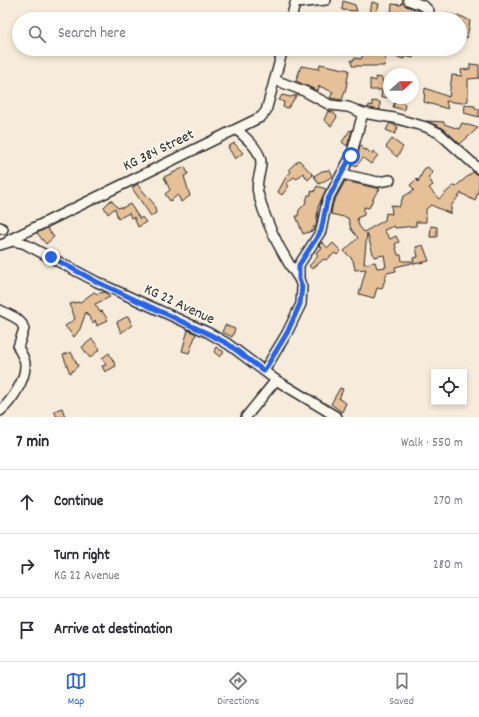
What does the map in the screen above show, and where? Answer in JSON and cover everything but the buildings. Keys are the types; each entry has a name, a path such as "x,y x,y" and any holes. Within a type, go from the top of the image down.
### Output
{"street":[{"path":"293,12 296,2 326,0"},
{"path":"408,0 424,6 430,11"},
{"name":"KG 384 Street","path":"2,244 264,114 281,56"},
{"path":"275,80 304,91 330,105 348,107 363,112 413,122 439,133 479,169"},
{"path":"299,279 299,265 321,231 327,201 351,156 363,112"},
{"path":"236,129 260,156 261,163 256,182 264,214 272,232 302,287 300,304 287,333 264,371"},
{"path":"342,174 378,182 390,180"},
{"name":"KG 22 Avenue","path":"2,244 18,242 30,246 97,282 209,334 228,344 276,380 337,417"},
{"path":"0,310 22,324 24,329 18,346 25,364 19,386 12,400 0,411"},
{"path":"246,417 276,380"}],"route":[{"path":"51,257 97,282 228,344 264,371 287,333 300,304 302,287 299,279 299,265 321,231 325,222 327,201 351,156"}]}
